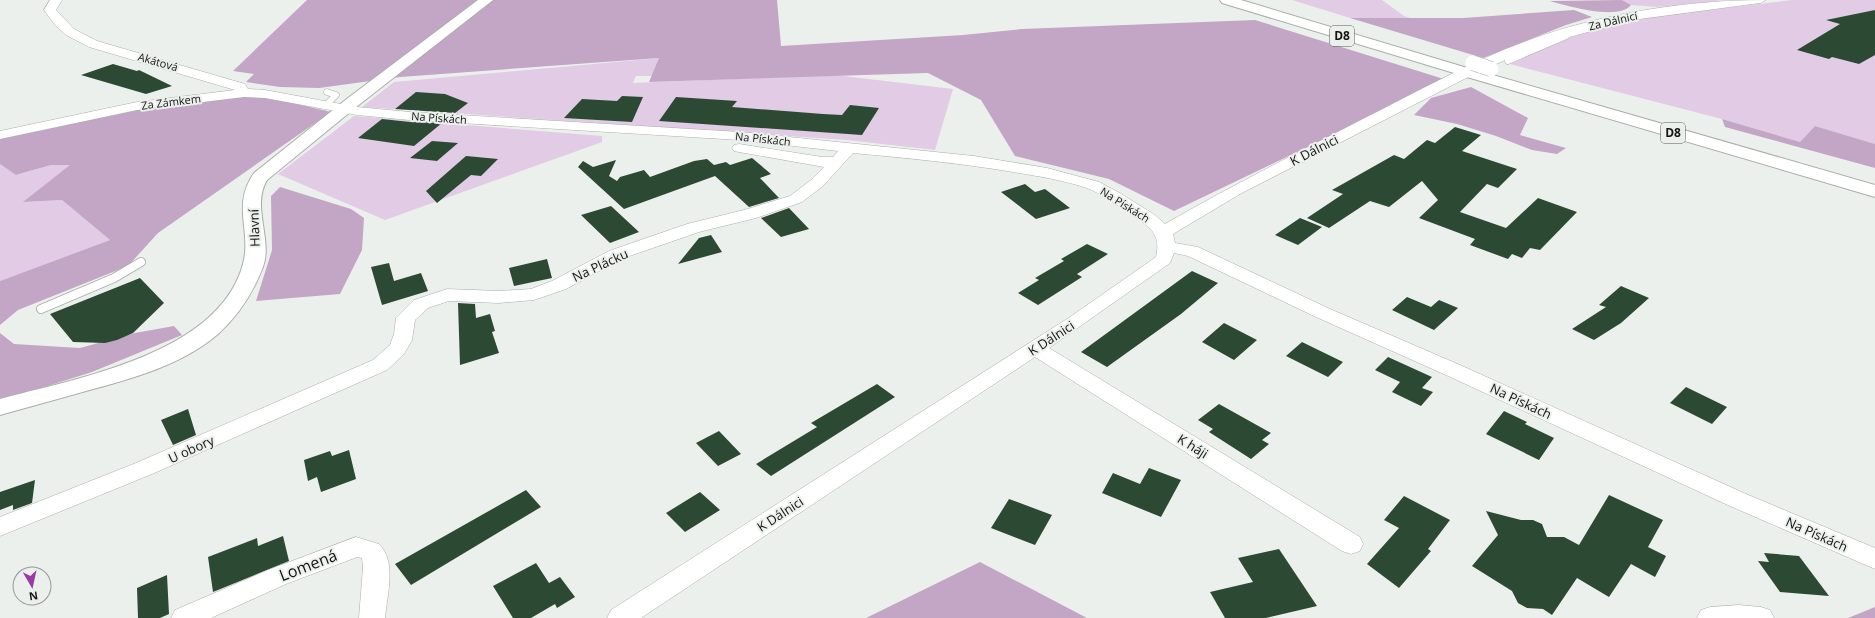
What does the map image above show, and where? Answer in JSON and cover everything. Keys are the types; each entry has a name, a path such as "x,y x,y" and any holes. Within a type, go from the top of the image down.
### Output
{"main road":[{"name":"Hlavní","path":"0,407 95,380 150,362 187,345 216,323 228,311 240,295 253,264 255,247 252,210 254,188 257,180 332,102 486,0"},
{"name":"D8","path":"1227,0 1473,69 1875,177"},
{"name":"D8","path":"1263,0 1473,69 1875,191"}],"street":[{"name":"Akátová","path":"56,0 50,10 59,22 70,32 93,44 240,87 244,93"},
{"name":"Za Dálnicí","path":"1473,69 1536,42 1621,18 1650,12 1760,0"},
{"name":"K Dálnici","path":"620,618 1107,300 1164,259 1165,240 1234,191 1473,69"},
{"name":"Za Zámkem","path":"0,135 137,106 244,93 332,102"},
{"name":"Na Pískách","path":"332,102 410,116 679,133 692,139 822,162 843,154 967,160 1047,173 1093,185 1112,195 1149,219 1165,240 1738,500 1875,559"},
{"name":"Na Plácku","path":"380,365 394,354 403,342 406,318 422,304 447,295 499,297 534,294 559,285 615,256 693,228 750,214 796,199 817,183 843,154"},
{"name":"K háji","path":"1035,348 1351,544"},
{"name":"U obory","path":"0,527 175,456 380,365"},
{"name":"Lomená","path":"184,618 277,577 356,546 368,549 374,555 376,566 372,618"},
{"path":"1710,618 1739,616 1761,618"}],"lane":[{"path":"1508,61 1570,34 1572,31"},
{"path":"41,309 114,278 141,262"}],"shaded area":[{"path":"307,0 777,0 781,46 963,35 1022,29 1255,20 1447,80 1174,211 1109,179 1015,156 981,100 928,73 649,82 659,58 400,77 319,88 280,87 246,82 254,74 233,71"},
{"path":"1292,0 1382,0 1404,16 1410,18 1350,18"},
{"path":"1622,0 1726,0 1657,7 1631,5"},
{"path":"1622,0 1631,5 1625,10 1616,12 1580,9 1550,1"},
{"path":"1792,0 1875,0 1875,144 1815,126 1800,142 1722,119 1510,64 1572,37 1631,19"},
{"path":"1574,10 1592,17 1566,25 1483,58 1350,18 1463,18"},
{"path":"660,58 652,76 636,76 633,83 835,75 953,89 935,150 847,140 362,107 394,82"},
{"path":"1471,87 1528,118 1520,135 1566,148 1557,154 1532,150 1496,136 1457,124 1414,115 1431,98"},
{"path":"231,96 264,96 331,112 158,233 128,266 18,310 0,325 0,281 110,240 62,200 23,202 70,165 51,165 16,175 0,164 0,137 109,114"},
{"path":"354,116 602,136 602,142 385,220 278,174"},
{"path":"1722,119 1800,142 1815,126 1875,144 1875,168 1725,127"},
{"path":"0,164 17,175 51,165 71,165 24,202 62,200 110,240 0,281"},
{"path":"280,187 351,209 364,218 362,250 340,294 256,301 272,250 271,196"},
{"path":"174,326 182,335 92,372 0,401 0,333 14,344 80,348 135,333"},
{"path":"980,562 1087,618 866,618"},
{"path":"1875,607 1875,618 1848,618"}],"building":[{"path":"1875,10 1875,55 1859,64 1832,57 1829,59 1797,50 1840,24 1826,20"},
{"path":"113,64 137,71 139,70 172,86 146,94 81,75"},
{"path":"416,92 445,94 468,103 455,113 395,109"},
{"path":"622,96 643,97 632,122 564,118 582,99 617,101"},
{"path":"676,97 737,101 732,107 823,114 842,115 850,105 879,108 862,135 659,121"},
{"path":"382,119 442,123 414,146 358,138"},
{"path":"1455,127 1481,135 1462,151 1517,169 1498,188 1487,184 1460,212 1506,228 1538,198 1577,212 1540,250 1530,248 1522,258 1512,254 1508,259 1470,245 1475,239 1419,218 1438,200 1422,181 1389,207 1370,201 1329,228 1307,218 1343,194 1332,190 1394,155 1404,159 1427,140 1435,143"},
{"path":"432,141 458,143 437,161 410,158"},
{"path":"466,156 498,159 481,176 471,175 437,203 426,191"},
{"path":"752,158 771,174 760,178 779,198 749,207 715,176 624,209 578,167 583,161 593,167 616,160 609,176 617,181 620,177 644,170 650,177 694,161 707,159 714,165 726,162 730,165"},
{"path":"1025,184 1035,192 1045,189 1070,208 1036,219 1001,192"},
{"path":"611,206 639,232 610,243 581,215"},
{"path":"789,208 809,229 781,237 761,218"},
{"path":"1300,218 1322,227 1298,245 1275,235"},
{"path":"711,235 722,252 678,264 699,238"},
{"path":"1087,244 1108,254 1077,274 1082,277 1038,305 1018,293 1039,280 1035,278 1064,261 1061,259"},
{"path":"547,259 552,278 514,286 509,268"},
{"path":"389,263 394,281 421,273 428,291 382,305 371,267"},
{"path":"1192,271 1218,283 1181,314 1107,367 1081,352"},
{"path":"140,278 164,303 133,333 117,340 105,343 73,342 50,314"},
{"path":"1621,286 1649,298 1621,323 1594,340 1572,329 1606,307 1599,305"},
{"path":"1407,297 1431,307 1439,300 1458,308 1434,330 1392,310"},
{"path":"458,303 475,304 476,318 490,314 495,331 492,332 499,353 460,365"},
{"path":"1224,323 1257,340 1234,360 1202,342"},
{"path":"1302,342 1343,362 1328,377 1286,356"},
{"path":"1388,357 1432,377 1422,388 1433,392 1421,406 1392,392 1400,382 1375,370"},
{"path":"877,384 895,397 771,476 756,464 817,427 811,423"},
{"path":"1686,387 1727,407 1712,424 1670,403"},
{"path":"1219,404 1271,433 1262,440 1269,444 1251,459 1209,432 1213,429 1198,420"},
{"path":"188,409 196,435 173,445 161,420"},
{"path":"1504,411 1527,422 1525,424 1554,438 1539,460 1486,434"},
{"path":"719,431 741,454 718,466 696,443"},
{"path":"349,450 356,479 321,492 317,477 308,481 304,460 330,451 332,456"},
{"path":"1149,468 1181,480 1161,517 1102,493 1113,473 1140,484"},
{"path":"35,480 32,503 13,510 13,505 0,510 0,492"},
{"path":"526,490 541,507 411,585 395,564"},
{"path":"700,492 720,510 685,532 666,513"},
{"path":"1609,495 1663,520 1648,547 1666,556 1655,577 1631,564 1609,597 1577,578 1552,615 1543,609 1527,608 1518,603 1512,591 1472,566 1498,535 1486,511 1521,520 1533,520 1542,524 1547,537 1564,537 1579,545"},
{"path":"1404,496 1450,520 1428,549 1431,551 1399,588 1367,564 1399,528 1384,520"},
{"path":"1009,499 1052,515 1035,545 991,528"},
{"path":"283,536 289,561 213,592 208,557 257,538 258,546"},
{"path":"1279,549 1317,606 1266,618 1225,618 1210,592 1253,582 1238,558"},
{"path":"1764,553 1799,556 1829,596 1780,592 1758,561 1769,562"},
{"path":"536,563 549,583 560,577 575,597 557,608 555,604 531,618 513,618 493,586"},
{"path":"167,575 169,614 160,618 138,618 137,588"}]}
